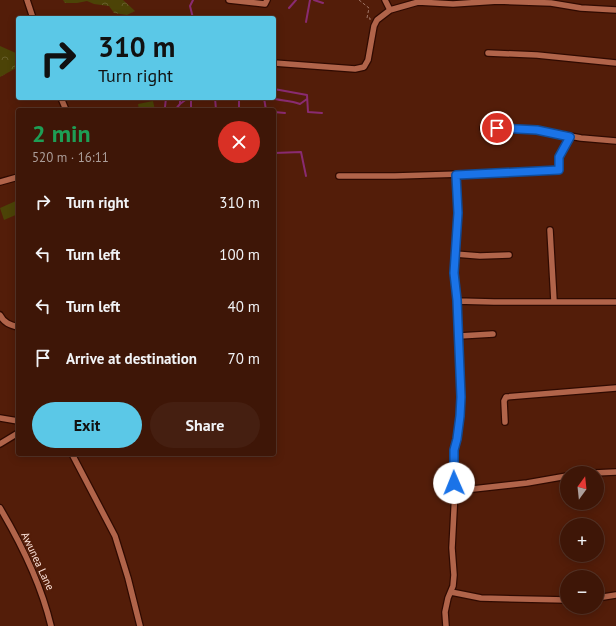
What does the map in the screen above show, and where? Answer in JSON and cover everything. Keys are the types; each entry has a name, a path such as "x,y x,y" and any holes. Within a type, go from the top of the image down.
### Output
{"street":[{"path":"27,0 32,16"},
{"path":"229,0 265,4 267,0"},
{"path":"384,0 390,10"},
{"path":"276,63 355,69 364,67 368,60 374,26 377,20 390,10 418,1 453,4 498,1 550,3 581,8 616,10"},
{"path":"488,53 537,55 616,63"},
{"path":"483,128 537,130 570,137 616,141"},
{"path":"339,176 456,175 559,170 559,157 570,137"},
{"path":"446,626 445,612 454,575 452,548 455,491 454,450 457,439 461,397 457,300 454,273 458,213 456,175"},
{"path":"0,182 16,178"},
{"path":"550,230 554,301"},
{"path":"455,254 480,256 509,255"},
{"path":"457,300 494,302 616,302"},
{"path":"0,315 2,320 9,325 16,327"},
{"path":"459,336 493,334"},
{"path":"505,422 504,401 506,397 616,388"},
{"path":"0,418 16,421"},
{"path":"0,444 16,434"},
{"path":"73,456 115,536 128,578 140,626"},
{"path":"604,473 616,472"},
{"path":"455,491 527,483 560,477"},
{"name":"Awunea Lane","path":"0,508 34,571 45,602 51,626"},
{"path":"451,592 482,598 560,600"},
{"path":"604,597 616,595"}],"path":[{"path":"359,0 370,8 367,18 370,18 369,24"}],"green space":[{"path":"63,0 123,0 135,11 127,15 114,13 109,6 94,4 87,1 65,3"},
{"path":"0,46 16,53 16,68 0,77"},
{"path":"153,101 155,108 139,108 138,104"},
{"path":"16,201 16,215 4,220 0,208"}],"waterway":[{"path":"192,16 190,6 193,0"},
{"path":"289,8 296,0"},
{"path":"306,22 310,0"},
{"path":"314,0 323,3"},
{"path":"276,89 307,95 308,112 322,113"},
{"path":"276,99 300,104 307,99"},
{"path":"165,108 166,100"},
{"path":"177,108 185,100"},
{"path":"191,100 191,108"},
{"path":"215,100 216,108"},
{"path":"239,100 239,108"},
{"path":"264,100 266,108"},
{"path":"276,112 285,113"},
{"path":"276,153 301,152 306,176"}],"route":[{"path":"454,483 454,450 457,439 461,397 457,300 454,273 458,213 456,175 559,170 559,157 570,137 563,134 537,130 497,128"}]}
